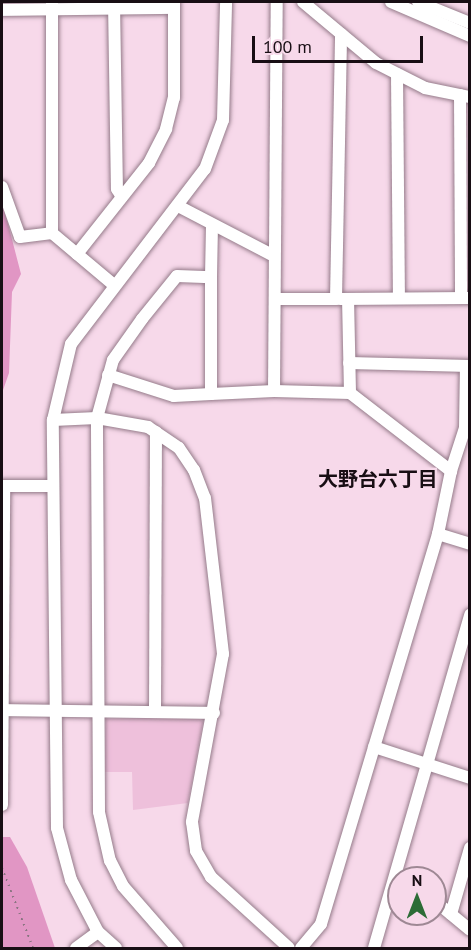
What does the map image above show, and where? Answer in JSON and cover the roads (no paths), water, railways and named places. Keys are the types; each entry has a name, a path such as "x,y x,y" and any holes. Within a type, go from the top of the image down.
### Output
{"street":[{"path":"116,948 98,932 71,880 57,828 53,420 71,344 114,285 205,170 223,120 226,2"},
{"path":"274,391 278,2"},
{"path":"276,299 465,298 465,96 425,88 397,74 341,34 303,2"},
{"path":"391,2 470,36"},
{"path":"418,2 470,23"},
{"path":"51,232 52,5"},
{"path":"2,9 52,5 174,5 174,98 166,129 122,197 77,254"},
{"path":"114,5 117,189 122,197"},
{"path":"341,34 342,299 350,393"},
{"path":"397,74 399,298"},
{"path":"2,187 20,237 51,232 114,285"},
{"path":"178,207 274,256"},
{"path":"211,394 212,226"},
{"path":"177,948 137,906 110,861 99,812 97,418 108,375 142,319 177,276 211,277"},
{"path":"301,948 321,924 438,534 451,471 465,428 468,366 349,363"},
{"path":"108,375 174,396 274,391 350,393 451,471"},
{"path":"53,420 97,418 156,432 179,448 205,498 224,654 192,822 196,851 211,877 289,948"},
{"path":"155,711 156,432"},
{"path":"2,805 3,486 53,486"},
{"path":"438,534 470,544"},
{"path":"404,866 426,764 470,615"},
{"path":"3,710 214,713"},
{"path":"374,747 470,777"},
{"path":"451,914 470,848"},
{"path":"447,911 470,930"},
{"path":"374,948 387,914"},
{"path":"76,948 98,932"}],"district":[{"name":"大野台六丁目","path":"378,479"}]}
